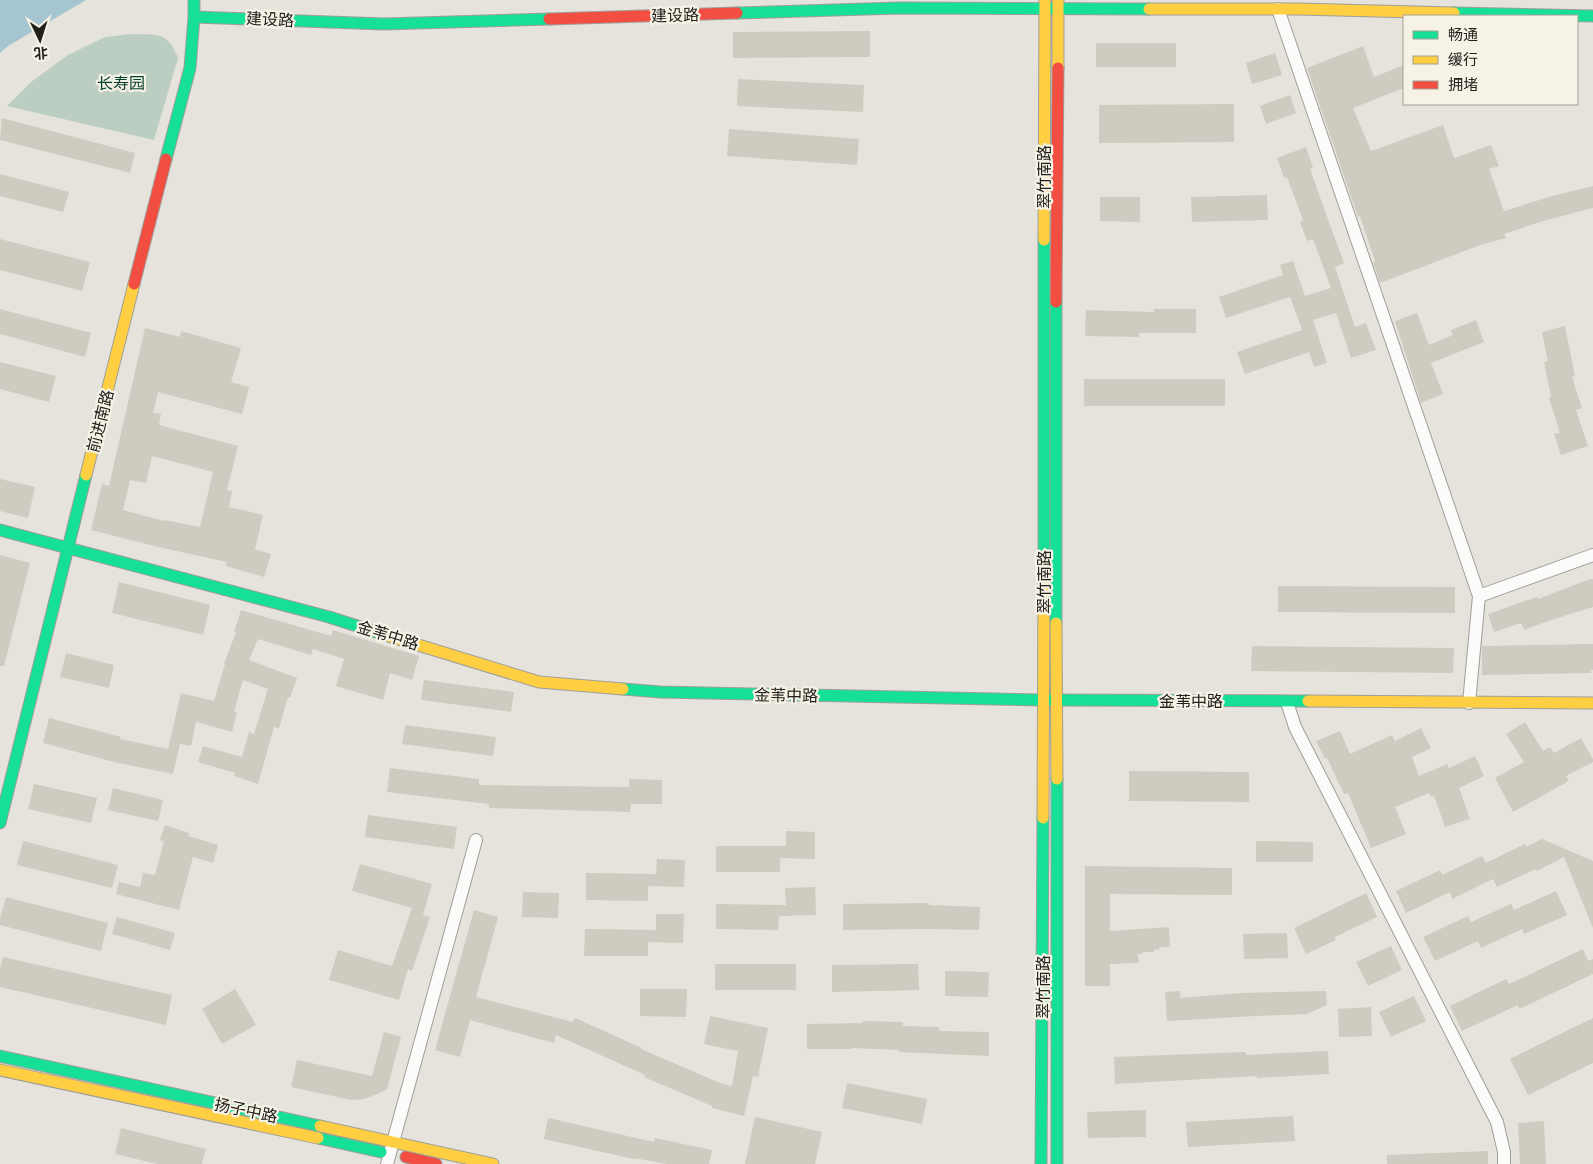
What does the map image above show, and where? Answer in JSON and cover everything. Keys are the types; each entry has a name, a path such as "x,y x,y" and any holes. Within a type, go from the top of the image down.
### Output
{"street":[{"path":"194,0 194,17"},
{"name":"建设路","path":"194,17 384,24 1045,4 1548,15"},
{"name":"翠竹南路","path":"1041,1164 1045,4"},
{"name":"翠竹南路","path":"1057,1164 1056,334 1058,4"},
{"path":"1278,9 1479,596 1469,703"},
{"name":"建设路","path":"1578,16 1593,16"},
{"name":"前进南路","path":"0,823 143,246 190,68 194,17"},
{"name":"金苇中路","path":"0,530 329,617 539,682 660,692 1044,700 1593,703"},
{"path":"1479,596 1593,555"},
{"path":"1287,702 1295,727 1497,1122 1504,1152 1504,1164"},
{"path":"390,1153 476,840"},
{"name":"扬子中路","path":"0,1056 436,1164"},
{"name":"扬子中路","path":"0,1070 390,1153 493,1164"}],"green space":[{"name":"长寿园","path":"131,34 160,36 170,43 178,58 154,140 7,106 31,82 68,55 105,37"}],"water":[{"path":"0,0 86,0 8,46 0,53"}],"building":[{"path":"870,31 870,57 733,58 733,32"},
{"path":"1096,43 1176,43 1176,67 1096,67"},
{"path":"1363,46 1374,77 1403,65 1403,88 1353,108 1371,151 1443,125 1454,158 1491,145 1499,166 1489,169 1504,211 1593,186 1593,208 1543,221 1504,234 1506,238 1480,245 1380,283 1373,262 1375,261 1360,216 1358,217 1307,68"},
{"path":"1275,53 1282,75 1252,84 1246,63"},
{"path":"738,79 864,85 863,112 737,106"},
{"path":"1290,95 1296,113 1266,124 1260,106"},
{"path":"1234,104 1234,142 1099,143 1099,105"},
{"path":"2,118 135,153 130,173 0,140"},
{"path":"729,129 859,139 857,165 727,156"},
{"path":"1306,147 1313,168 1310,169 1344,263 1335,267 1355,327 1366,323 1376,350 1351,358 1336,313 1313,320 1327,363 1314,367 1309,352 1245,374 1237,352 1302,330 1290,297 1226,318 1219,297 1283,275 1280,265 1293,261 1305,296 1331,288 1313,239 1307,241 1300,222 1303,220 1287,177 1284,178 1277,158"},
{"path":"0,174 69,192 63,212 0,196"},
{"path":"1267,195 1268,220 1192,222 1191,197"},
{"path":"1100,197 1140,197 1140,222 1100,221"},
{"path":"0,239 90,262 82,291 0,270"},
{"path":"0,309 91,333 85,357 0,334"},
{"path":"1154,309 1196,309 1196,333 1139,333 1139,337 1085,336 1086,310 1154,312"},
{"path":"1417,313 1429,345 1453,335 1451,330 1476,320 1484,342 1431,363 1443,394 1421,403 1395,321"},
{"path":"1565,326 1575,376 1572,377 1582,408 1576,410 1588,446 1561,455 1554,434 1560,433 1549,398 1551,397 1544,362 1548,361 1542,332"},
{"path":"145,328 180,337 181,331 241,348 231,382 249,387 242,414 158,392 153,413 161,414 159,425 238,446 227,490 232,491 229,507 263,515 255,549 271,554 264,577 226,566 227,562 91,530 102,484 109,486","holes":["152,456 213,472 200,527 164,521 123,510 130,480 146,483"]},
{"path":"0,362 56,376 49,402 0,389"},
{"path":"1084,379 1225,379 1225,406 1084,406"},
{"path":"0,479 35,487 28,518 0,511"},
{"path":"0,555 30,563 4,666 0,666"},
{"path":"1593,579 1593,607 1524,630 1521,623 1494,632 1488,614 1537,597 1538,599"},
{"path":"119,582 210,605 203,635 112,613"},
{"path":"1278,586 1455,587 1455,613 1278,612"},
{"path":"241,610 331,636 333,630 419,656 412,680 390,673 383,700 336,686 344,659 313,649 311,655 258,639 249,660 297,678 290,698 288,697 279,728 274,727 258,784 234,776 235,773 198,762 203,746 242,757 249,732 254,734 268,689 243,680 234,711 237,712 232,732 196,722 191,746 180,744 173,774 114,762 43,743 49,718 121,737 120,739 168,749 181,693 214,701"},
{"path":"1593,644 1593,670 1591,670 1591,673 1482,675 1482,646"},
{"path":"1252,646 1454,648 1453,673 1251,671"},
{"path":"66,653 114,665 109,688 60,677"},
{"path":"424,680 514,692 511,712 421,700"},
{"path":"1525,722 1543,751 1550,747 1554,753 1581,738 1593,762 1566,776 1569,781 1513,812 1495,778 1524,762 1506,734"},
{"path":"405,725 496,737 493,756 402,744"},
{"path":"1421,728 1431,748 1412,757 1419,776 1447,764 1449,768 1475,756 1484,776 1459,788 1470,819 1445,827 1434,796 1431,797 1429,793 1395,807 1406,834 1371,848 1348,793 1344,794 1327,758 1325,759 1316,741 1340,731 1350,754 1392,735 1395,741"},
{"path":"390,768 479,779 479,785 629,787 629,779 662,780 662,804 631,804 630,812 489,808 489,804 387,792"},
{"path":"1129,771 1249,772 1249,802 1129,801"},
{"path":"34,784 97,798 91,823 28,809"},
{"path":"113,788 163,800 158,821 108,810"},
{"path":"368,815 457,827 454,849 365,837"},
{"path":"165,825 189,833 188,836 218,845 213,863 193,857 179,910 116,894 119,882 140,887 143,873 155,875 164,841 160,840"},
{"path":"786,831 815,832 815,859 780,858 780,872 716,872 716,846 786,846"},
{"path":"1542,839 1593,861 1593,928 1564,857 1537,871 1536,869 1497,887 1493,879 1452,899 1450,892 1406,913 1396,891 1440,870 1442,875 1482,856 1486,863 1525,844 1526,847"},
{"path":"23,841 118,865 112,888 17,865"},
{"path":"1256,841 1313,842 1313,862 1256,862"},
{"path":"657,859 685,860 684,887 648,886 648,901 586,900 586,873 656,874"},
{"path":"360,864 432,884 423,915 430,917 412,971 408,969 399,1000 329,980 338,950 392,966 412,908 352,891"},
{"path":"1085,866 1232,868 1232,895 1110,894 1110,931 1169,927 1170,947 1159,947 1160,949 1154,950 1154,952 1138,954 1139,963 1110,964 1110,986 1085,986"},
{"path":"815,887 816,915 779,916 778,930 716,929 716,904 786,905 785,888"},
{"path":"1556,891 1567,915 1524,934 1522,929 1481,948 1478,941 1435,961 1423,937 1468,916 1471,922 1511,904 1514,910"},
{"path":"523,892 559,893 558,918 522,917"},
{"path":"1366,893 1377,917 1335,937 1336,940 1306,954 1294,928"},
{"path":"6,897 108,923 101,951 0,925"},
{"path":"929,903 929,905 980,907 979,930 843,930 843,904"},
{"path":"474,910 498,917 476,997 573,1022 575,1018 641,1049 720,1083 732,1086 738,1051 704,1044 710,1016 768,1028 758,1077 753,1076 744,1116 712,1108 712,1106 644,1077 645,1075 556,1035 554,1043 470,1020 460,1057 435,1050"},
{"path":"656,914 684,914 683,943 648,942 648,956 584,956 585,929 656,930"},
{"path":"117,917 175,933 170,950 112,934"},
{"path":"1287,933 1288,958 1244,959 1243,934"},
{"path":"1391,946 1402,970 1368,986 1356,962"},
{"path":"1583,949 1588,961 1593,959 1593,974 1519,1009 1518,1005 1462,1031 1450,1006 1506,979 1509,984"},
{"path":"3,957 172,995 166,1025 0,987 0,969"},
{"path":"715,964 796,964 796,990 715,990"},
{"path":"918,964 919,990 832,992 832,965"},
{"path":"945,971 989,972 988,997 945,996"},
{"path":"235,989 256,1025 222,1044 202,1009"},
{"path":"640,989 687,989 686,1017 640,1016"},
{"path":"1180,991 1180,998 1242,993 1326,991 1327,1005 1307,1014 1167,1021 1165,992"},
{"path":"1414,996 1426,1021 1391,1037 1379,1012"},
{"path":"1371,1007 1372,1036 1339,1037 1338,1009"},
{"path":"1593,1018 1593,1063 1528,1095 1510,1059"},
{"path":"863,1021 903,1022 903,1026 939,1027 939,1031 989,1032 989,1056 851,1048 807,1049 807,1024 862,1023"},
{"path":"384,1032 401,1037 387,1089 364,1099 351,1100 291,1087 297,1060 372,1076"},
{"path":"1328,1051 1329,1074 1115,1084 1114,1057 1246,1052 1246,1055"},
{"path":"847,1083 927,1099 922,1124 842,1108"},
{"path":"1146,1110 1146,1137 1088,1138 1087,1112"},
{"path":"1293,1116 1295,1141 1188,1147 1186,1122"},
{"path":"755,1117 822,1132 815,1164 745,1164"},
{"path":"548,1118 654,1142 655,1138 712,1150 709,1164 666,1164 634,1159 544,1139"},
{"path":"1544,1121 1546,1164 1520,1164 1518,1123"},
{"path":"121,1128 206,1149 202,1164 157,1164 115,1154"},
{"path":"1488,1151 1488,1164 1387,1164 1387,1155"}],"traffic: fast":[{"path":"194,0 194,17 384,24 549,19"},
{"path":"737,13 899,8 1149,9"},
{"path":"1454,13 1547,15"},
{"path":"1578,16 1593,16"},
{"path":"166,159 190,68 194,17"},
{"path":"1044,240 1044,580"},
{"path":"1056,302 1056,623"},
{"path":"0,823 86,475"},
{"path":"0,530 329,617 379,633"},
{"path":"623,689 660,692 1044,700 1308,701"},
{"path":"1057,779 1057,1164"},
{"path":"1041,1164 1043,818"},
{"path":"0,1056 320,1126"},
{"path":"318,1138 381,1152"}],"traffic: slow":[{"path":"1044,240 1045,0"},
{"path":"1058,0 1058,68"},
{"path":"1149,9 1299,9 1454,13"},
{"path":"86,475 134,284"},
{"path":"1043,818 1044,580"},
{"path":"1056,623 1057,779"},
{"path":"379,633 539,682 623,689"},
{"path":"1308,701 1593,703"},
{"path":"0,1070 318,1138"},
{"path":"320,1126 493,1164"}],"traffic: jam":[{"path":"549,19 737,13"},
{"path":"1056,302 1058,68"},
{"path":"134,284 166,159"},
{"path":"406,1157 436,1164"}]}
